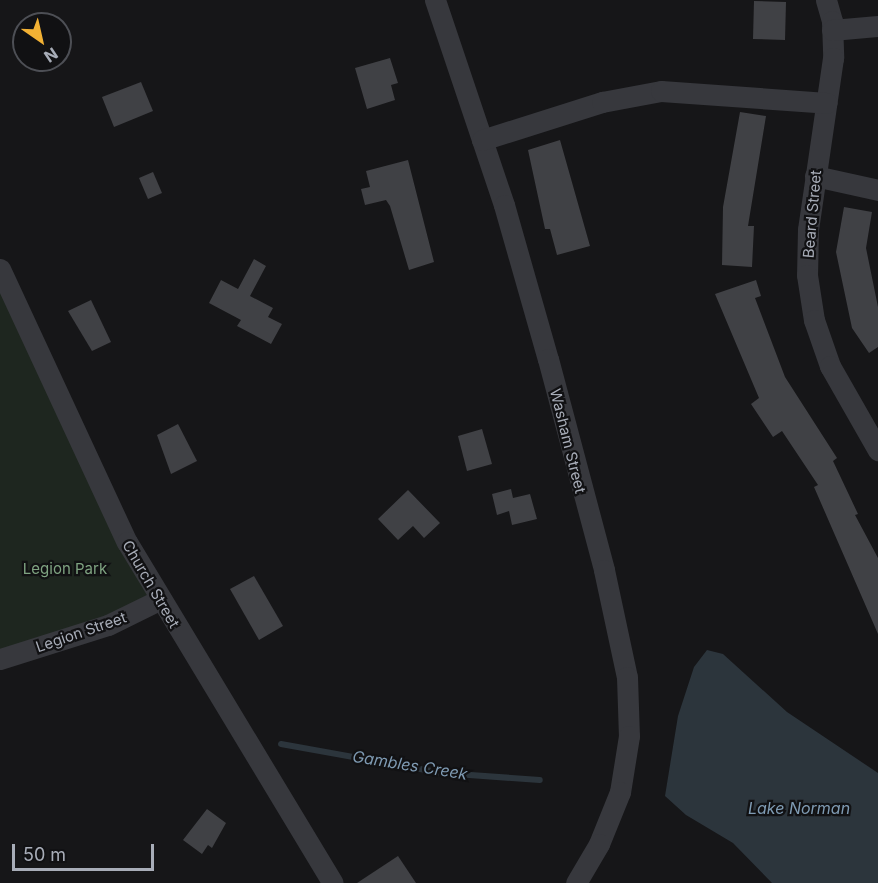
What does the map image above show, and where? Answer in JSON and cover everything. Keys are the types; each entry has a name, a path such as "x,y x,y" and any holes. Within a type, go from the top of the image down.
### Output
{"street":[{"name":"Washam Street","path":"435,0 482,140 548,359 604,570 627,677 628,736 620,792 599,844 576,883"},
{"name":"Beard Street","path":"826,0 832,30 827,103 815,176 807,274 814,320 830,366 878,450"},
{"path":"832,30 878,26"},
{"path":"482,140 602,102 661,91 827,103"},
{"path":"815,176 878,190"},
{"name":"Church Street","path":"0,269 108,505 159,600 333,883"},
{"name":"Legion Street","path":"0,658 108,625 159,600"}],"green space":[{"name":"Legion Park","path":"0,275 158,600 0,658"}],"water":[{"name":"Lake Norman","path":"707,650 723,654 787,712 878,773 878,883 772,883 733,843 686,815 665,796 678,716 694,667"}],"building":[{"path":"754,1 786,2 785,40 753,39"},
{"path":"390,58 398,83 391,85 395,100 367,109 355,68"},
{"path":"141,82 153,111 114,127 102,97"},
{"path":"740,112 766,116 748,226 754,226 752,267 722,265 723,207"},
{"path":"560,140 590,246 557,255 550,229 545,229 528,150"},
{"path":"408,160 434,262 409,270 390,206 386,200 365,205 361,189 370,187 366,171"},
{"path":"153,172 162,193 148,199 139,178"},
{"path":"844,207 872,212 866,248 878,307 878,347 869,353 852,328 836,252"},
{"path":"254,259 266,266 250,296 273,308 268,317 282,324 271,344 237,326 241,320 209,303 221,280 238,289"},
{"path":"756,280 761,296 755,298 785,377 837,458 833,461 858,514 855,515 878,558 878,634 814,487 818,485 782,431 773,437 751,404 759,398 715,294"},
{"path":"91,300 111,342 92,351 68,311"},
{"path":"178,424 197,461 171,474 157,435"},
{"path":"482,429 492,464 467,471 458,436"},
{"path":"511,489 513,498 530,494 537,519 512,525 509,511 497,515 492,494"},
{"path":"408,490 440,523 424,538 413,526 398,540 378,519"},
{"path":"254,576 283,626 259,640 230,589"},
{"path":"207,809 226,823 212,848 208,845 202,854 183,840"},
{"path":"398,856 416,883 357,883"}],"waterway":[{"name":"Gambles Creek","path":"281,744 442,773 540,780"}]}
